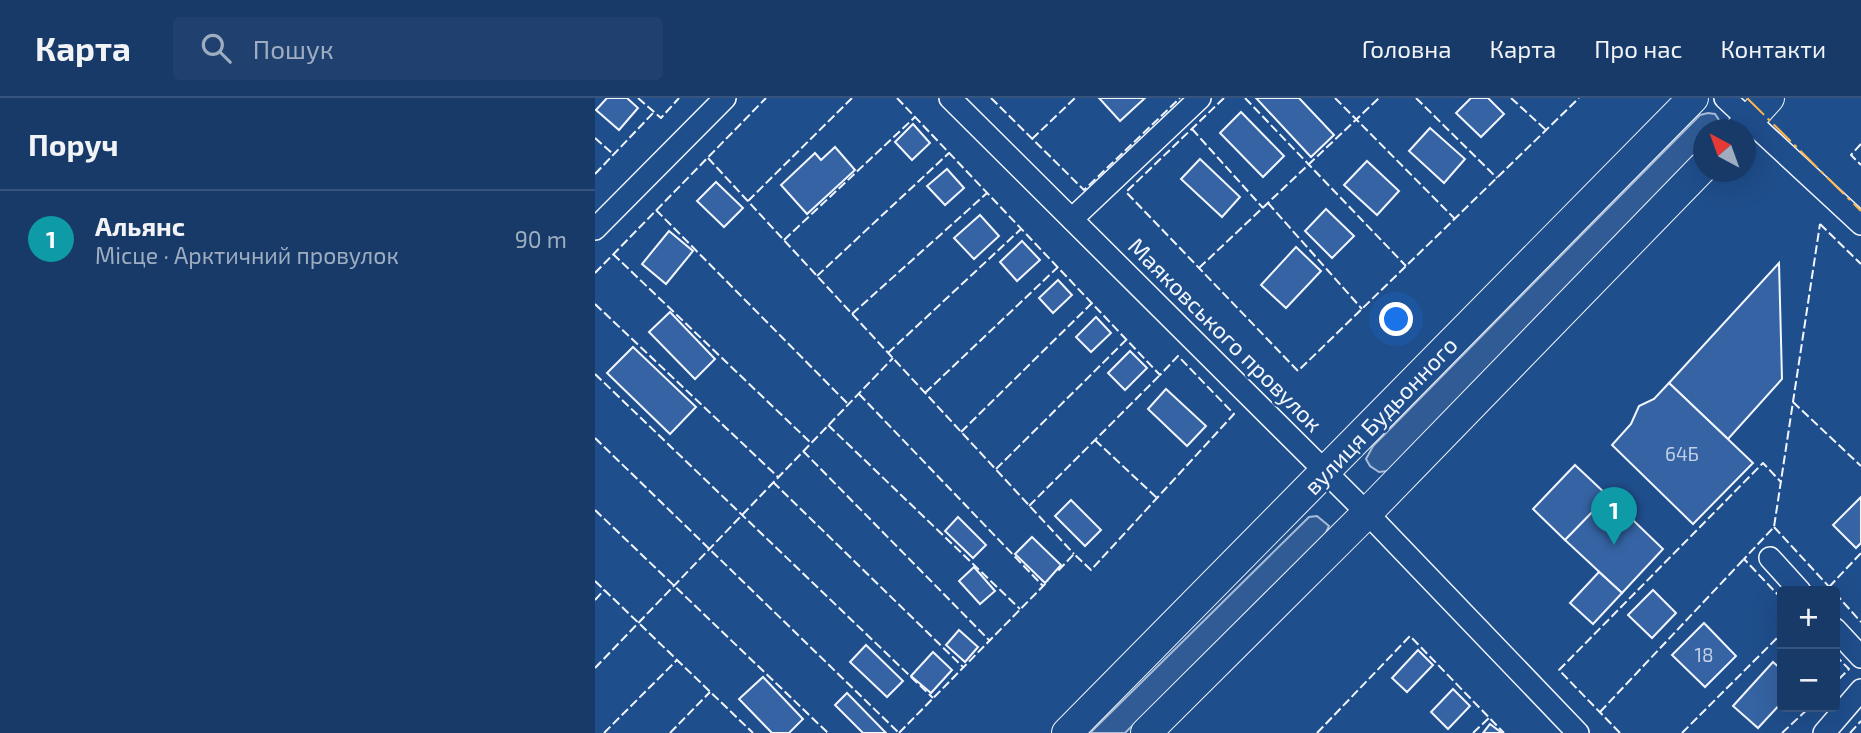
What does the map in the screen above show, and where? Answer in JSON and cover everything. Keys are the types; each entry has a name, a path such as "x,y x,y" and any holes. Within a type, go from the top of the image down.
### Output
{"main road":[{"name":"вулиця Будьонного","path":"1067,733 1693,98"},
{"path":"1750,119 1769,98"},
{"path":"1146,733 1367,513 1693,177"}],"street":[{"path":"595,229 725,98"},
{"name":"Маяковського провулок","path":"950,98 1367,513 1578,733"},
{"path":"1072,219 1200,98"},
{"path":"1725,98 1740,119"},
{"path":"1756,135 1861,224"},
{"path":"1770,558 1795,586"},
{"path":"1840,634 1861,657"},
{"path":"1823,733 1861,690"}],"shaded area":[{"path":"1715,114 1718,119 1696,119 1700,115"},
{"path":"1693,122 1693,157 1388,471 1379,472 1370,466 1366,459 1373,446"},
{"path":"1317,516 1329,526 1325,535 1125,733 1090,733 1309,517"}],"building":[{"path":"607,98 627,98 638,108 619,130 596,110"},
{"path":"1099,98 1145,98 1120,121"},
{"path":"1256,98 1299,98 1334,135 1311,157"},
{"path":"1471,98 1488,98 1504,114 1481,137 1456,113"},
{"path":"1241,112 1284,156 1263,177 1220,133"},
{"path":"913,124 930,143 912,160 895,142"},
{"path":"1430,128 1465,159 1444,183 1409,151"},
{"path":"835,147 855,170 807,214 781,185 815,153 821,160"},
{"path":"1200,159 1240,197 1222,217 1181,179"},
{"path":"1367,161 1399,191 1377,215 1344,185"},
{"path":"947,169 964,188 945,205 927,186"},
{"path":"716,182 743,208 724,227 697,201"},
{"path":"1326,209 1354,236 1332,258 1305,231"},
{"path":"980,215 999,236 974,259 954,238"},
{"path":"669,231 693,251 666,284 642,264"},
{"path":"1022,241 1040,260 1017,281 1000,262"},
{"path":"1296,247 1321,271 1286,308 1261,285"},
{"path":"1779,263 1782,379 1728,439 1669,383"},
{"path":"1058,280 1072,295 1053,313 1039,298"},
{"path":"670,312 715,359 695,379 649,332"},
{"path":"1096,317 1111,333 1091,352 1076,337"},
{"path":"633,347 696,407 670,434 607,373"},
{"path":"1130,351 1147,368 1125,390 1108,373"},
{"path":"1669,383 1753,463 1693,524 1612,445 1631,424 1639,406 1654,399"},
{"path":"1166,389 1206,426 1187,446 1148,409"},
{"path":"1575,465 1608,496 1565,540 1533,509"},
{"path":"1608,496 1663,549 1622,593 1565,540"},
{"path":"1861,497 1861,543 1856,548 1833,525"},
{"path":"1071,500 1101,530 1085,546 1055,516"},
{"path":"958,517 986,545 973,558 945,531"},
{"path":"1032,537 1061,565 1045,583 1015,554"},
{"path":"974,567 995,591 980,604 959,581"},
{"path":"1599,572 1622,593 1593,624 1570,603"},
{"path":"1653,590 1676,613 1652,638 1628,615"},
{"path":"1704,623 1736,656 1705,687 1672,655"},
{"path":"959,630 978,647 965,662 946,645"},
{"path":"866,645 903,681 887,697 850,662"},
{"path":"1418,650 1433,665 1407,692 1392,678"},
{"path":"933,652 952,670 931,693 911,676"},
{"path":"1773,662 1777,666 1777,707 1758,728 1733,706"},
{"path":"763,677 803,719 789,733 772,733 739,699"},
{"path":"1453,689 1470,706 1448,729 1431,712"},
{"path":"847,693 886,733 863,733 835,705"},
{"path":"1490,724 1502,733 1483,733"}],"fence":[{"path":"638,98 661,118 679,98"},
{"path":"595,273 766,98"},
{"path":"748,201 852,98"},
{"path":"897,98 1160,375 1178,356 1234,414 1091,570 1074,554 1056,573"},
{"path":"991,98 1084,190 1180,98"},
{"path":"1032,139 1075,98"},
{"path":"1224,98 1126,192 1298,371 1579,98"},
{"path":"1245,98 1406,266"},
{"path":"1335,98 1455,219"},
{"path":"1199,268 1379,98"},
{"path":"1416,98 1497,178"},
{"path":"1511,98 1546,130"},
{"path":"595,174 654,112"},
{"path":"784,240 915,117"},
{"path":"1192,129 1263,208"},
{"path":"595,138 613,154"},
{"path":"1861,144 1851,155 1861,165"},
{"path":"817,276 949,153"},
{"path":"708,158 1074,554"},
{"path":"852,314 987,193"},
{"path":"1268,203 1362,309"},
{"path":"656,210 848,404"},
{"path":"1820,224 1861,264"},
{"path":"1777,594 1744,559 1774,527 1820,224"},
{"path":"888,353 1021,229"},
{"path":"613,254 811,443"},
{"path":"925,393 1058,267"},
{"path":"961,432 1092,303"},
{"path":"595,304 778,477"},
{"path":"996,469 1127,339"},
{"path":"595,668 893,358"},
{"path":"595,374 933,698"},
{"path":"1029,506 1160,375"},
{"path":"859,394 1043,586"},
{"path":"1793,402 1861,466"},
{"path":"828,425 1020,609"},
{"path":"595,438 899,733"},
{"path":"1095,440 1157,498"},
{"path":"803,451 990,641"},
{"path":"1620,733 1559,670 1763,463 1781,482"},
{"path":"773,482 963,667"},
{"path":"595,510 828,733"},
{"path":"1774,527 1828,586"},
{"path":"1830,586 1861,553"},
{"path":"1600,712 1744,559"},
{"path":"595,581 753,733"},
{"path":"899,733 1048,581"},
{"path":"595,600 604,590"},
{"path":"1840,599 1861,622"},
{"path":"1317,733 1410,636 1504,733"},
{"path":"1682,733 1777,638"},
{"path":"604,733 677,660"},
{"path":"1840,660 1849,669 1840,678"},
{"path":"670,733 710,692"},
{"path":"1782,733 1805,712"},
{"path":"1473,733 1489,718"},
{"path":"1850,733 1861,721"}],"power":[{"path":"1747,98 1861,211"}],"place":[{"name":"Альянс","path":"1614,545"}]}
